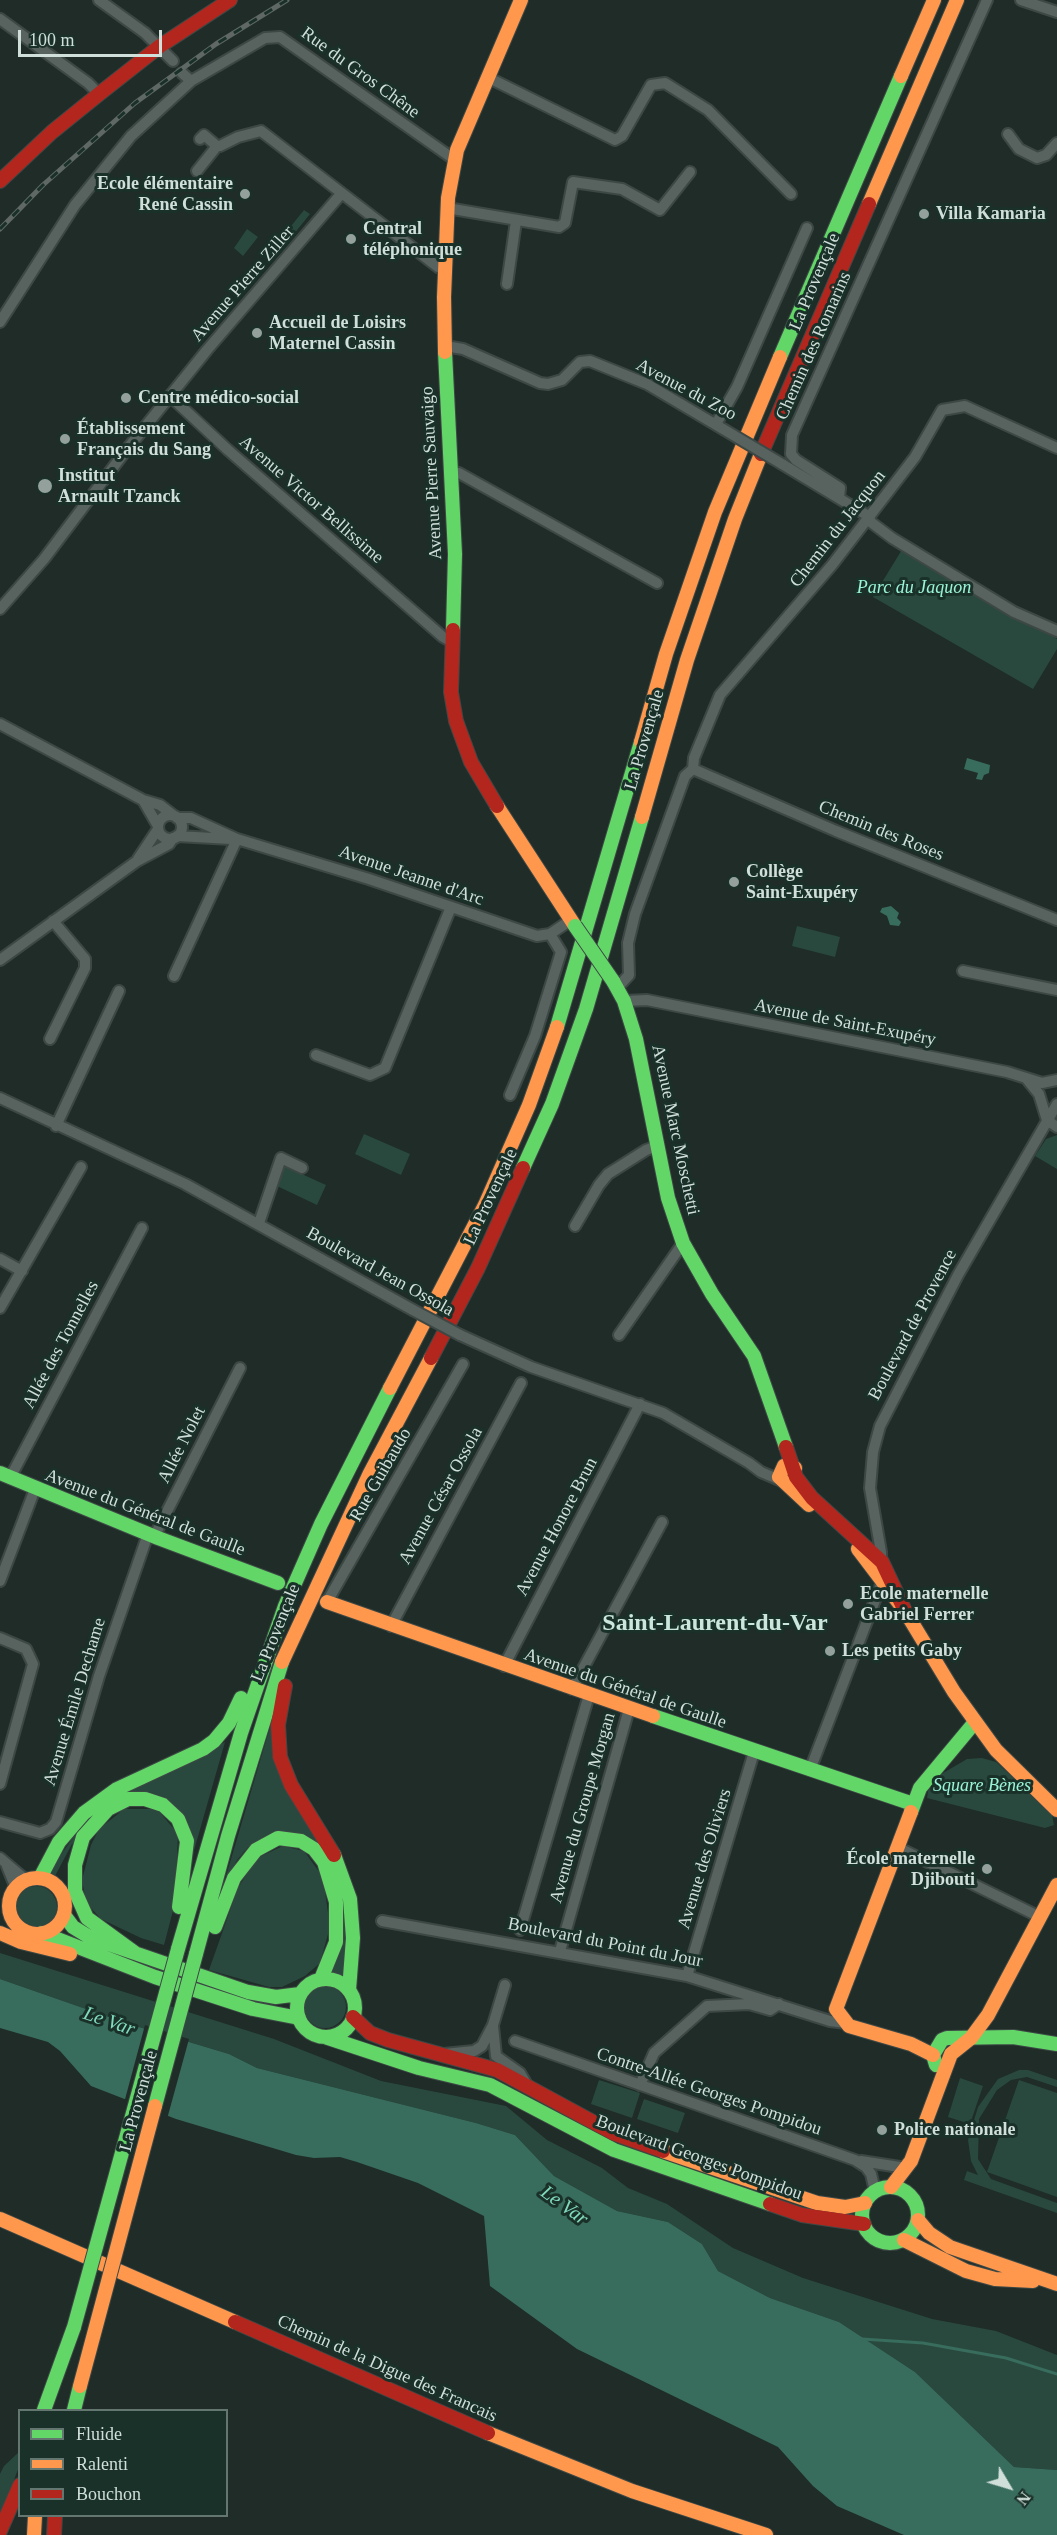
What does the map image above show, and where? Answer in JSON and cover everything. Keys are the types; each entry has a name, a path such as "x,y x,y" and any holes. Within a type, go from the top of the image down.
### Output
{"main road":[{"path":"0,181 52,132 99,94 160,46 230,0"},
{"name":"Avenue Pierre Sauvaigo","path":"521,0 487,77 455,160 447,208 444,269 446,397 455,554 452,635 453,708 461,739 490,797 615,984"},
{"name":"La Provençale","path":"57,2380 74,2327 157,2027 174,1948 241,1733 285,1606 363,1438 484,1205 529,1105 569,992 666,654 715,512 756,411 934,0"},
{"name":"La Provençale","path":"74,2409 176,2036 201,1956 266,1708 307,1603 370,1473 478,1268 552,1104 586,1009 687,660 735,519 776,418 957,0"},
{"name":"Avenue Marc Moschetti","path":"615,984 624,1001 636,1039 668,1198 683,1243 712,1294 754,1356 784,1445 787,1474"},
{"path":"787,1474 882,1562 905,1611"},
{"path":"787,1474 852,1542 905,1611 975,1722 996,1750 1057,1810"},
{"name":"Avenue du Général de Gaulle","path":"5,1475 35,1489 279,1584"},
{"name":"Avenue du Général de Gaulle","path":"327,1602 504,1666 913,1804"},
{"path":"307,1603 301,1635 280,1705 278,1740 280,1757 291,1785 332,1850 347,1886 353,1926 349,1990 355,2007 353,2017 344,2030 325,2037 310,2032 299,2018 297,2010 300,1994 307,1986 321,1979 341,1983 349,1990"},
{"path":"174,1948 187,1858 187,1841 178,1819 154,1801 128,1799 108,1809 83,1838 67,1862 59,1888 64,1897 64,1915 55,1928 32,1934 23,1930 6,1916 18,1889 70,1827 97,1802 141,1777 203,1749 222,1733 236,1711 252,1671 285,1606"},
{"path":"846,2023 836,2009 899,1848 913,1804 920,1788 975,1722"},
{"path":"201,1956 245,1860 268,1841 286,1837 307,1844 324,1862 336,1902 336,1942 321,1979"},
{"path":"83,1838 74,1879 82,1910 96,1926 135,1953"},
{"path":"909,2164 910,2195 917,2206 918,2220 915,2228 904,2240 888,2243 880,2241 873,2237 864,2224 865,2203 876,2191 891,2187 909,2164 951,2054 971,2038 988,2015 1057,1886"},
{"path":"18,1889 59,1888"},
{"path":"64,1915 80,1933 248,1992 276,1997 300,1994"},
{"path":"0,1933 46,1949 103,1959"},
{"path":"42,1933 103,1959 253,2009 299,2018"},
{"path":"988,2015 990,2027 997,2037"},
{"name":"Boulevard Georges Pompidou","path":"353,2017 370,2033 438,2055 497,2070 528,2085 597,2126 645,2145 817,2203 845,2207 865,2203"},
{"name":"Boulevard du Point du Jour","path":"846,2023 911,2044 933,2055"},
{"name":"Boulevard Georges Pompidou","path":"325,2037 419,2068 490,2085 614,2150 802,2215 864,2224"},
{"path":"945,2039 997,2037 1057,2044"},
{"path":"937,2087 933,2055 945,2039"},
{"path":"945,2039 951,2054"},
{"path":"933,2055 951,2054"},
{"path":"891,2187 910,2195"},
{"name":"Chemin de la Digue des Francais","path":"0,2219 555,2462 632,2491 766,2535"},
{"path":"918,2220 929,2233 950,2247 1052,2283"},
{"path":"904,2240 966,2271 995,2279 1052,2283"},
{"path":"44,2409 57,2380"},
{"path":"53,2409 57,2380"},
{"path":"0,2531 18,2490"},
{"path":"34,2535 35,2517"},
{"path":"54,2535 55,2517"}],"street":[{"path":"99,0 160,46 173,61"},
{"name":"Chemin des Romarins","path":"839,498 840,488 796,460 791,454 792,435 987,0"},
{"path":"1021,0 1057,12"},
{"path":"0,19 88,82 99,94"},
{"name":"Rue du Gros Chêne","path":"0,322 75,205 131,136 191,81 273,36 286,39 455,160"},
{"path":"182,73 191,81"},
{"path":"487,77 615,140 622,136 651,85 665,83 708,110 791,194"},
{"path":"197,171 216,146 261,131 338,192 438,267 444,269"},
{"path":"1008,134 1019,149 1037,158 1046,155 1057,143"},
{"path":"200,139 204,135 216,146"},
{"path":"447,208 562,226 566,223 571,185 576,181 622,189 660,210 690,172"},
{"name":"Avenue Pierre Ziller","path":"0,609 44,560 170,396 338,192"},
{"path":"507,284 516,220"},
{"path":"720,427 807,228"},
{"name":"Avenue du Zoo","path":"445,346 463,349 540,383 548,384 562,380 580,362 590,361 647,384 839,498 869,518 892,538 1014,612 1057,631"},
{"name":"Avenue Victor Bellissime","path":"170,396 433,627 452,635"},
{"name":"Chemin du Jacquon","path":"615,984 629,975 628,943 635,914 685,776 693,769 694,758 711,710 736,674 825,574 869,518 915,457 942,410 965,406 1057,448"},
{"path":"452,473 459,473 657,583"},
{"name":"Avenue Jeanne d'Arc","path":"0,724 142,800 160,805 175,816 191,818 237,839 328,866 537,936 550,934"},
{"name":"Chemin des Roses","path":"693,769 843,834 1057,920"},
{"path":"142,800 165,838 175,837"},
{"path":"0,960 137,861 169,844 182,827 175,816 163,818 137,861"},
{"name":"Avenue Jeanne d'Arc","path":"175,837 237,839"},
{"path":"174,976 237,839"},
{"path":"316,1055 370,1075 385,1068 451,907"},
{"path":"50,1039 85,968 86,959 53,921"},
{"path":"510,1095 535,1036 561,952 550,934 573,923"},
{"path":"963,971 1057,990"},
{"path":"56,1126 119,991"},
{"name":"Avenue de Saint-Exupéry","path":"624,1001 647,1000 1050,1083 1057,1080"},
{"path":"1026,1078 1039,1094 1047,1120 1057,1127"},
{"name":"Boulevard Jean Ossola","path":"0,1098 185,1185 460,1335 531,1367 640,1404 678,1420 749,1463 787,1474"},
{"name":"Boulevard de Provence","path":"882,1582 882,1562 870,1488 872,1459 880,1426 958,1275 1057,1104"},
{"path":"575,1226 608,1174 646,1150 657,1146"},
{"path":"258,1223 281,1158 303,1168"},
{"path":"0,1308 81,1167"},
{"name":"Allée des Tonnelles","path":"5,1475 142,1228"},
{"path":"619,1335 683,1243"},
{"path":"0,1259 21,1271"},
{"name":"Rue Guibaudo","path":"327,1602 463,1365"},
{"name":"Allée Nolet","path":"151,1535 240,1368"},
{"name":"Avenue César Ossola","path":"391,1626 520,1383"},
{"name":"Avenue Honore Brun","path":"504,1666 640,1404"},
{"path":"0,1581 35,1489"},
{"path":"572,1689 662,1522"},
{"name":"Avenue Émile Dechame","path":"0,1822 40,1833 50,1829 56,1822 106,1655 151,1535"},
{"path":"862,1556 882,1562"},
{"path":"810,1770 882,1582"},
{"path":"0,1638 26,1649 33,1664 0,1784"},
{"path":"520,1930 589,1695"},
{"name":"Avenue du Groupe Morgan","path":"560,1951 629,1709"},
{"name":"Avenue des Oliviers","path":"687,1976 754,1752"},
{"path":"899,1848 1040,1917"},
{"path":"2,1859 18,1889"},
{"name":"Boulevard du Point du Jour","path":"382,1921 560,1951 687,1976 846,2023"},
{"path":"438,2055 456,2051 474,2051 482,2046 493,2025 505,1985"},
{"path":"640,2085 654,2053 707,2006 749,2004 770,2010 779,2004"},
{"path":"817,2016 836,2009"},
{"path":"493,2025 496,2056 520,2073 528,2085"},
{"name":"Contre-Allée Georges Pompidou","path":"515,2041 855,2160 909,2164"},
{"path":"855,2160 866,2167 871,2174 876,2191"}],"green space":[{"path":"304,210 310,214 285,245 279,241"},
{"path":"247,229 258,237 243,256 234,248"},
{"name":"Parc du Jaquon","path":"903,548 1057,639 1057,649 1033,689 873,597"},
{"path":"797,926 840,937 835,957 792,946"},
{"path":"364,1134 410,1154 401,1175 355,1154"},
{"path":"1057,1135 1057,1169 1035,1156 1046,1139"},
{"path":"284,1166 326,1185 317,1205 277,1186"},
{"path":"271,1724 276,1761 282,1778 290,1794 325,1845 339,1874 350,1916 344,1977 331,1972 344,1935 342,1896 334,1869 319,1844 299,1833 274,1833 248,1847 237,1860 229,1876 226,1876"},
{"path":"225,1742 193,1854 191,1833 143,1792 72,1844 55,1876 48,1873 92,1811"},
{"name":"Square Bènes","path":"982,1758 996,1762 1008,1773 1052,1815 1054,1825 1045,1828 927,1798 928,1791 938,1776 967,1759"},
{"path":"124,1809 157,1809 178,1834 175,1903 164,1945 141,1938 101,1919 91,1908 85,1896 82,1880 91,1845 99,1829"},
{"path":"283,1846 304,1851 323,1877 330,1927 320,1963 305,1976 282,1987 269,1987 209,1970 238,1888 257,1858"},
{"path":"36,1886 51,1892 57,1907 51,1922 36,1928 21,1922 15,1907 21,1892"},
{"path":"0,1953 274,2039 381,2081 506,2106 547,2140 602,2168 628,2188 667,2204 733,2248 803,2278 932,2319 996,2331 1057,2355 1057,2470 1014,2467 915,2372 839,2322 770,2298 718,2271 702,2244 668,2222 617,2211 554,2176 515,2135 476,2123 257,2068 229,2054 129,2024 0,1979"},
{"path":"325,1986 340,1992 346,2007 340,2022 325,2028 310,2022 304,2007 310,1992"},
{"path":"1019,2070 1028,2070 1057,2080 1057,2087 1027,2077 1011,2080 997,2090 979,2119 978,2159 991,2179 1057,2203 1057,2213 964,2180 967,2171 978,2175 971,2161 968,2140 978,2107 998,2079"},
{"path":"960,2078 983,2086 970,2124 948,2117"},
{"path":"599,2080 640,2093 632,2118 591,2104"},
{"path":"1019,2080 1057,2093 1057,2197 987,2172"},
{"path":"644,2099 685,2113 678,2133 637,2119"},
{"path":"18,2453 18,2470 0,2515 0,2474 4,2466"}],"water":[{"path":"967,758 990,765 989,773 984,775 982,780 976,779 978,773 964,769"},
{"path":"891,906 899,913 897,918 901,922 899,926 890,925 887,916 880,912 882,908"},
{"name":"Le Var","path":"0,1979 129,2024 229,2054 257,2068 476,2123 515,2135 554,2176 617,2211 668,2222 702,2244 718,2271 770,2298 839,2322 915,2372 1014,2467 1057,2470 1057,2535 904,2535 837,2506 813,2486 778,2447 577,2349 490,2286 484,2216 418,2183 357,2162 340,2157 314,2158 296,2155 176,2119 91,2086 60,2051 48,2042 0,2028"}],"pier":[{"path":"145,2025 189,2039 167,2119 124,2103"}],"waterway":[{"path":"862,2339 923,2343 1006,2358 1057,2374"}],"railway":[{"path":"0,229 43,185 135,103 216,44 287,0"}],"traffic: fast":[{"path":"780,357 901,76"},
{"path":"445,352 455,554 453,630"},
{"path":"557,1027 641,742"},
{"path":"523,1168 552,1104 586,1009 642,817"},
{"path":"575,926 613,981"},
{"path":"613,981 624,1001 636,1039 668,1198 683,1243 712,1294 754,1356 786,1447"},
{"path":"178,1949 241,1733 285,1606 321,1524 390,1388"},
{"path":"0,1473 158,1538 278,1583"},
{"path":"196,1954 228,1836 282,1662"},
{"path":"40,1878 59,1842 84,1813 117,1789 203,1749 214,1741 229,1723 241,1698"},
{"path":"653,1716 913,1804"},
{"path":"911,1812 920,1788 975,1722"},
{"path":"135,1953 87,1918 75,1891 75,1865 83,1837 108,1809 128,1799 145,1799 163,1805 178,1819 187,1841 179,1907"},
{"path":"215,1927 234,1878 256,1850 278,1838 301,1841 314,1849 324,1862 336,1902 336,1942 321,1979"},
{"path":"334,1855 350,1899 353,1938 349,1990"},
{"path":"64,1915 73,1927 91,1938 248,1992 276,1997 300,1994"},
{"path":"42,1933 155,1977 253,2009 299,2018"},
{"path":"74,2327 178,1949"},
{"path":"155,2106 196,1954"},
{"path":"326,1979 342,1984 350,1992 355,2008 350,2024 342,2032 326,2037 310,2032 302,2024 297,2008 302,1992 310,1984 326,1979"},
{"path":"325,2037 419,2068 490,2085 614,2150 770,2204"},
{"path":"936,2065 933,2055 942,2040 947,2038 1013,2037 1057,2044"},
{"path":"890,2187 901,2189 910,2195 916,2204 918,2215 916,2226 910,2235 901,2241 890,2243 879,2241 870,2235 864,2226 862,2215 864,2204 870,2195 879,2189 890,2187"},
{"path":"44,2409 74,2327"},
{"path":"74,2409 80,2386"}],"traffic: slow":[{"path":"445,352 444,297 448,198 457,150 521,0"},
{"path":"901,76 934,0"},
{"path":"869,204 957,0"},
{"path":"641,742 666,654 715,512 780,357"},
{"path":"642,817 687,660 735,519 761,454"},
{"path":"497,806 575,926"},
{"path":"390,1388 485,1205 529,1105 557,1027"},
{"path":"282,1662 370,1473 431,1358"},
{"path":"795,1468 784,1466 779,1477 809,1505"},
{"path":"858,1549 905,1611 954,1692 996,1750 1057,1810"},
{"path":"327,1602 653,1716"},
{"path":"911,1812 836,2009 849,2026 911,2044 933,2055"},
{"path":"32,1878 42,1878 57,1886 63,1895 65,1906 63,1917 57,1926 42,1934 32,1934 21,1929 14,1922 9,1911 9,1901 14,1890 21,1883 32,1878"},
{"path":"891,2187 911,2161 951,2054 971,2038 988,2015 1057,1885"},
{"path":"0,1933 21,1942 70,1954"},
{"path":"80,2386 155,2106"},
{"path":"663,2151 817,2203 845,2207 865,2203"},
{"path":"0,2219 235,2322"},
{"path":"918,2220 929,2233 950,2247 1057,2284"},
{"path":"904,2240 966,2271 995,2279 1033,2281"},
{"path":"488,2433 632,2491 766,2535"},
{"path":"34,2535 35,2517"}],"traffic: jam":[{"path":"0,181 52,132 99,94 160,46 230,0"},
{"path":"761,454 869,204"},
{"path":"453,630 451,692 456,721 471,762 497,806"},
{"path":"431,1358 478,1268 523,1168"},
{"path":"786,1447 796,1477 812,1498 882,1562 905,1611"},
{"path":"285,1686 278,1725 280,1757 291,1785 334,1855"},
{"path":"353,2017 370,2033 388,2040 497,2070 615,2134 663,2151"},
{"path":"770,2204 802,2215 864,2224"},
{"path":"235,2322 488,2433"},
{"path":"0,2531 18,2490"},
{"path":"54,2535 55,2517"}],"place":[{"name":"Ecole élémentaire René Cassin","path":"245,194"},
{"name":"Villa Kamaria","path":"924,214"},
{"name":"Central téléphonique","path":"351,239"},
{"name":"Accueil de Loisirs Maternel Cassin","path":"257,333"},
{"name":"Centre médico-social","path":"126,398"},
{"name":"Établissement Français du Sang","path":"65,439"},
{"name":"Institut Arnault Tzanck","path":"45,486"},
{"name":"Collège Saint-Exupéry","path":"734,882"},
{"name":"Ecole maternelle Gabriel Ferrer","path":"848,1604"},
{"name":"Les petits Gaby","path":"830,1651"},
{"name":"École maternelle Djibouti","path":"987,1869"},
{"name":"Police nationale","path":"882,2130"}],"district":[{"name":"Saint-Laurent-du-Var","path":"715,1624"}]}
